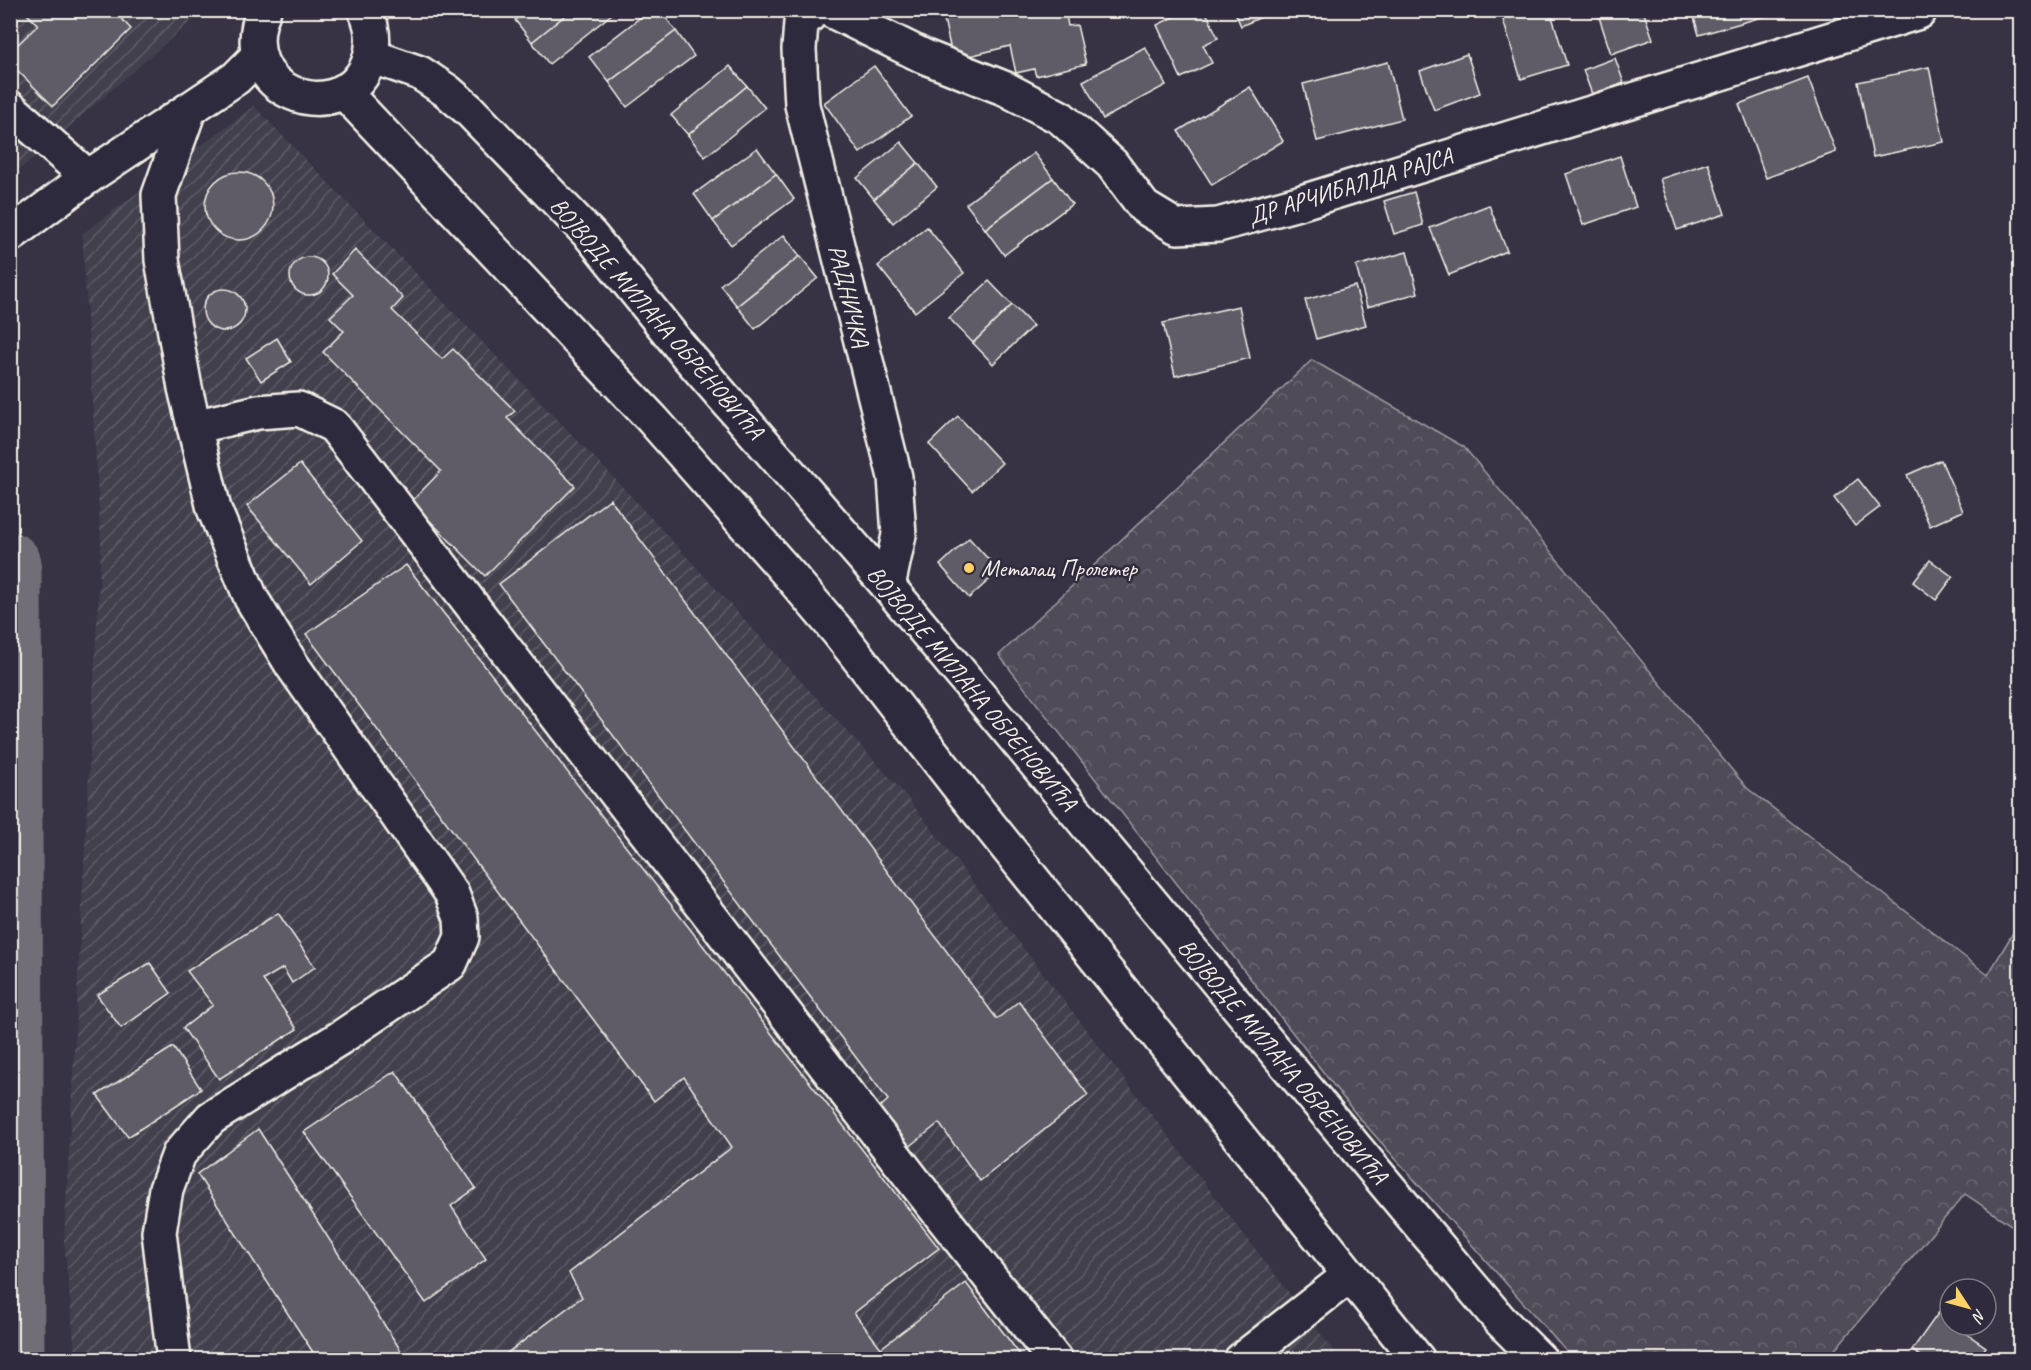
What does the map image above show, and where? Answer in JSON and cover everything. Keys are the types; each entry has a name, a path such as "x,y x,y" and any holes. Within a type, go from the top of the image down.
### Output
{"street":[{"path":"264,10 256,40 258,56 266,72 277,85 292,94 309,98 327,97 343,91 356,82 365,70 371,56 373,41 372,26 366,10"},
{"name":"РАДНИЧКА","path":"814,10 801,23 799,49 802,105 895,477 899,535 888,586"},
{"name":"ДР АРЧИБАЛДА РАЈСА","path":"830,10 923,56 1006,88 1060,118 1112,165 1144,207 1177,227 1218,225 1302,202 1918,12"},
{"path":"10,235 88,177 236,78 258,56"},
{"name":"ВОЈВОДЕ МИЛАНА ОБРЕНОВИЋА","path":"371,56 420,73 447,91 469,110 591,236 687,355 888,586 1416,1221 1500,1320 1540,1359"},
{"path":"343,91 661,429 847,642 966,796 1418,1359"},
{"path":"10,108 88,177"},
{"path":"174,1359 159,1232 166,1190 179,1154 211,1118 340,1038 450,964 462,937 461,918 452,894 292,665 251,598 214,509 185,388 162,260 159,195 189,110"},
{"path":"194,427 258,412 299,409 334,426 902,1167 1055,1359"},
{"path":"1241,1359 1350,1275"}],"shaded area":[{"path":"11,11 203,11 11,177"},
{"path":"254,106 617,481 904,793 1340,1359 76,1360 64,1242 101,545 82,234"}],"green space":[{"path":"1312,360 1464,447 1747,788 1988,975 2020,921 2020,1231 1965,1194 1827,1359 1573,1359 1355,1113 999,655"}],"building":[{"path":"23,10 113,10 131,29 53,106 10,63 10,52 38,25"},
{"path":"527,10 572,10 532,42 515,20"},
{"path":"572,10 617,10 549,64 532,42"},
{"path":"650,10 660,10 676,31 609,82 589,57"},
{"path":"942,10 1065,10 1068,26 1077,25 1086,64 1036,76 1034,69 1016,73 1010,46 953,60"},
{"path":"1188,10 1205,10 1218,38 1203,45 1212,63 1181,78 1157,25"},
{"path":"1234,10 1277,10 1241,26"},
{"path":"1326,10 1341,10 1327,15"},
{"path":"1500,10 1550,10 1567,65 1521,79"},
{"path":"1643,10 1653,39 1611,54 1597,11"},
{"path":"1692,10 1768,10 1769,15 1699,35"},
{"path":"676,31 694,56 627,107 609,82"},
{"path":"1145,47 1166,85 1103,119 1083,81"},
{"path":"1467,54 1480,93 1434,110 1420,71"},
{"path":"1615,58 1624,83 1592,94 1583,70"},
{"path":"1388,62 1402,119 1317,141 1303,84"},
{"path":"730,66 747,86 688,135 671,115"},
{"path":"874,66 911,116 860,153 824,103"},
{"path":"1929,67 1944,142 1873,157 1858,82"},
{"path":"1808,78 1836,152 1766,178 1739,104"},
{"path":"747,86 765,108 705,157 688,135"},
{"path":"1250,87 1283,141 1212,185 1178,131"},
{"path":"901,142 918,163 874,199 857,178"},
{"path":"757,148 776,174 713,221 694,194"},
{"path":"1034,153 1053,178 985,229 966,204"},
{"path":"1620,156 1636,207 1583,225 1566,174"},
{"path":"918,163 937,187 893,223 874,199"},
{"path":"1708,163 1725,214 1677,230 1660,179"},
{"path":"239,172 252,175 263,182 270,193 273,206 270,219 263,230 252,237 239,240 226,237 215,230 208,219 205,206 208,193 215,182 226,175"},
{"path":"776,174 794,199 731,245 713,221"},
{"path":"1053,178 1072,204 1004,255 985,229"},
{"path":"1414,192 1423,225 1394,234 1384,201"},
{"path":"1489,205 1507,251 1449,275 1430,228"},
{"path":"927,227 964,273 915,312 878,266"},
{"path":"784,235 800,256 737,306 720,285"},
{"path":"355,250 403,298 392,310 442,359 453,349 515,411 507,418 575,486 485,576 411,502 441,471 323,352 344,331 330,317 353,295 332,274"},
{"path":"1407,252 1418,293 1367,307 1356,266"},
{"path":"800,256 818,278 755,329 737,306"},
{"path":"309,257 322,263 328,276 322,289 309,295 296,289 290,276 296,263"},
{"path":"989,281 1012,305 973,343 949,318"},
{"path":"1355,286 1366,325 1316,339 1305,300"},
{"path":"224,289 239,295 245,310 239,325 224,331 209,325 203,310 209,295"},
{"path":"1012,305 1033,326 993,364 973,343"},
{"path":"1239,306 1250,358 1175,376 1163,323"},
{"path":"277,338 291,362 261,381 246,358"},
{"path":"958,416 1002,463 972,491 929,444"},
{"path":"1941,460 1963,511 1930,526 1907,475"},
{"path":"300,464 362,541 311,584 247,506"},
{"path":"1858,479 1880,507 1855,526 1834,498"},
{"path":"610,499 997,1019 1019,1001 1088,1095 980,1181 939,1123 903,1152 875,1112 888,1100 499,584"},
{"name":"Металац Пролетер","path":"969,538 999,571 969,598 940,565"},
{"path":"1930,560 1953,577 1936,600 1913,582"},
{"path":"406,565 939,1248 854,1313 881,1348 966,1283 1024,1360 498,1360 582,1297 569,1273 732,1147 684,1077 654,1101 306,634"},
{"path":"278,913 315,967 292,983 283,968 263,980 297,1029 219,1079 183,1028 213,1005 187,971"},
{"path":"150,963 171,993 121,1028 97,995"},
{"path":"173,1047 201,1089 128,1137 97,1095"},
{"path":"395,1071 476,1188 451,1206 486,1259 426,1303 304,1132"},
{"path":"258,1129 407,1360 318,1360 197,1174"},
{"path":"1938,1313 1938,1337 1971,1337 1986,1347 1977,1360 1926,1360 1912,1350"},
{"path":"2018,1351 2020,1360 2012,1360"}],"waterway":[{"path":"10,564 13,1360"}],"place":[{"name":"Металац Пролетер","path":"969,568"}]}
